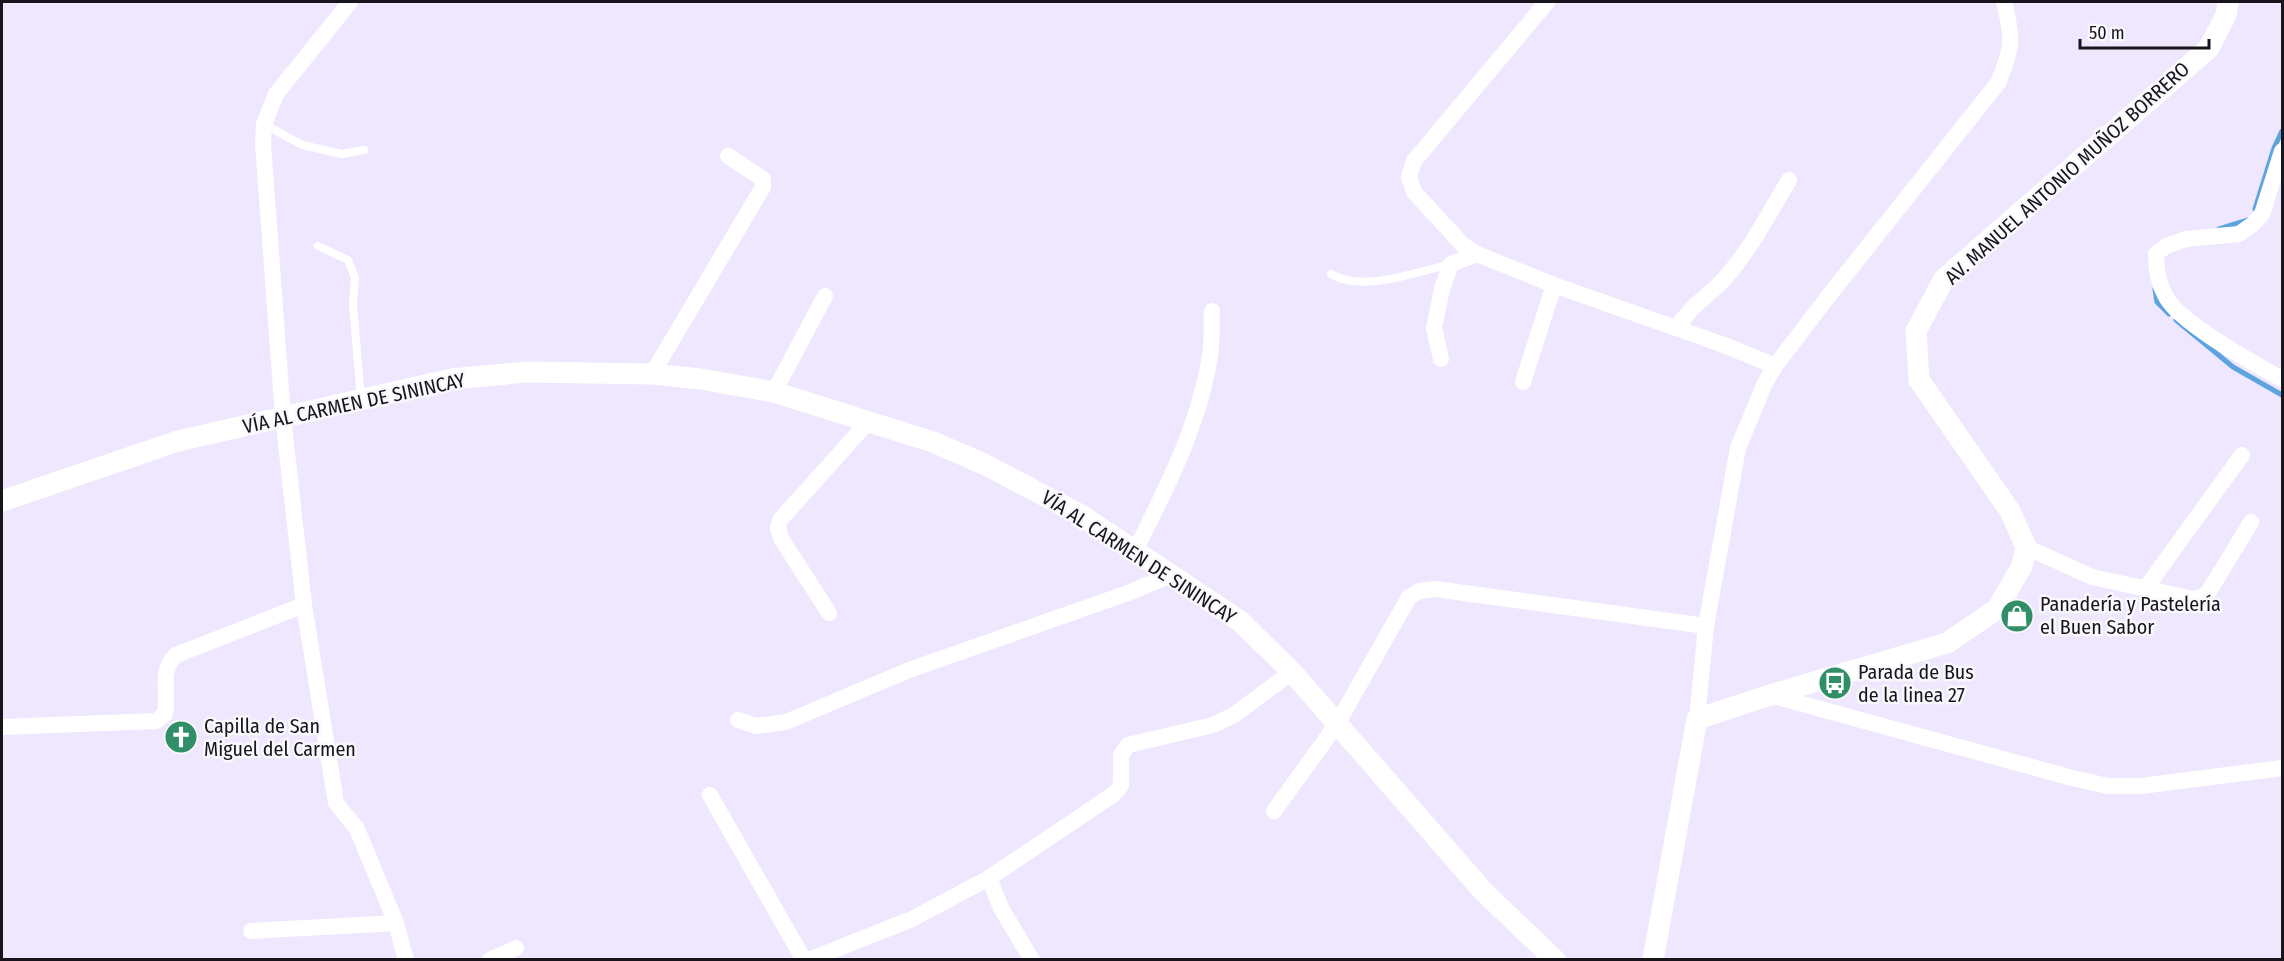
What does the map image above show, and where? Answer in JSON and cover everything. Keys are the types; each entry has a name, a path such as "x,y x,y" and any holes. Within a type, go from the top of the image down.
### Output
{"street":[{"path":"350,2 276,94 264,124 263,144 283,417 304,605 336,803 357,829 396,923 406,960"},
{"path":"1547,2 1414,161 1409,177 1414,192 1462,245 1477,254 1554,285 1677,328 1775,366"},
{"path":"1653,960 1697,719 1706,626 1738,448 1764,383 1775,366 1998,83 2008,61 2012,32 2004,2"},
{"name":"AV. MANUEL ANTONIO MUÑOZ BORRERO","path":"2026,547 2010,511 1919,380 1916,331 1944,279 2209,48 2226,15 2228,2"},
{"path":"2283,151 2262,214 2253,224 2239,234 2186,239 2166,246 2156,254 2156,270 2165,297 2192,323 2248,361 2283,379"},
{"path":"652,374 763,187 763,179 728,156"},
{"path":"1677,328 1688,312 1724,279 1740,260 1789,180"},
{"path":"1441,358 1434,327 1442,289 1451,264 1477,254"},
{"path":"1523,382 1554,285"},
{"path":"774,392 825,296"},
{"path":"1135,550 1163,495 1189,433 1202,394 1210,348 1212,311"},
{"name":"VÍA AL CARMEN DE SININCAY","path":"2,501 178,441 452,379 527,372 652,374 701,379 774,392 933,442 984,464 1081,515 1240,621 1292,672 1483,891 1555,960"},
{"path":"829,613 782,540 778,530 780,520 869,421"},
{"path":"2145,589 2242,455"},
{"path":"1697,719 1947,643 1997,609 2022,566 2026,547 2092,577 2193,599 2202,597 2208,593 2251,522"},
{"path":"738,720 756,726 786,722 909,670 1171,576"},
{"path":"1274,811 1337,724 1409,597 1419,591 1435,589 1706,626"},
{"path":"2,727 156,721 165,714 166,671 169,661 176,655 304,605"},
{"path":"809,960 912,919 989,878 1114,794 1121,786 1121,754 1128,745 1213,725 1234,715 1292,672"},
{"path":"1770,695 2060,775 2108,786 2141,786 2283,768"},
{"path":"710,795 804,960"},
{"path":"989,878 1001,908 1032,960"},
{"path":"251,932 396,923"},
{"path":"490,960 516,948"}],"lane":[{"path":"264,124 302,146 342,154 364,150"},
{"path":"318,246 348,260 355,278 353,305 361,399"},
{"path":"1331,274 1342,280 1361,282 1451,264"}],"waterway":[{"path":"2255,209 2274,148 2282,131"},
{"path":"2219,229 2248,220"},
{"path":"2155,289 2157,302 2169,314"},
{"path":"2176,320 2233,367 2282,395"}],"place":[{"name":"Panadería y Pastelería el Buen Sabor","path":"2017,616"},
{"name":"Parada de Bus de la linea 27","path":"1835,683"},
{"name":"Capilla de San Miguel del Carmen","path":"181,737"}]}
